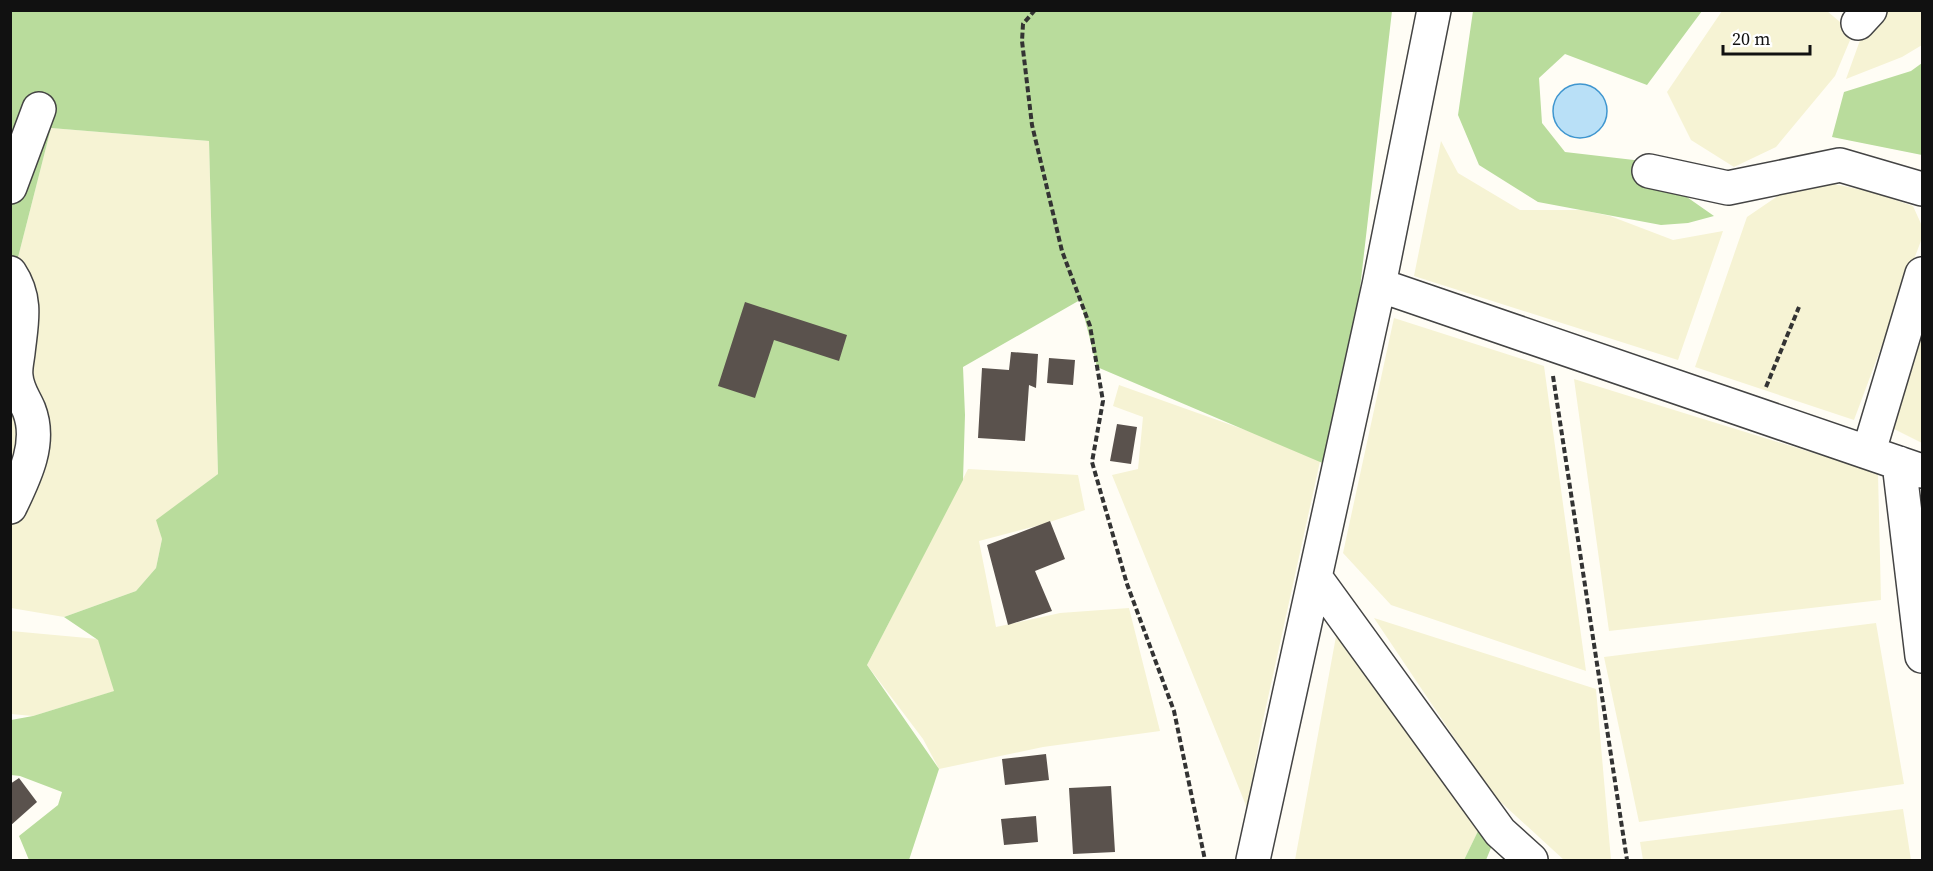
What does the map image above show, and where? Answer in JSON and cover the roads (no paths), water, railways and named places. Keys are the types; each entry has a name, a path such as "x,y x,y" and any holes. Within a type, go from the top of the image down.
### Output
{"street":[{"path":"1253,861 1379,285 1434,10"},
{"path":"10,187 39,109"},
{"path":"1649,171 1728,188 1840,165 1923,189"},
{"path":"10,273 19,286 23,308 15,375 19,393 30,411 34,435 29,469 10,507"},
{"path":"1869,451 1923,274"},
{"path":"1379,285 1911,467 1923,656"},
{"path":"1315,578 1500,832 1531,861"}],"water":[{"path":"1575,84 1585,84 1595,88 1603,96 1607,111 1603,126 1595,134 1585,138 1575,138 1565,134 1557,126 1553,116 1553,106 1557,96 1565,88"}]}
